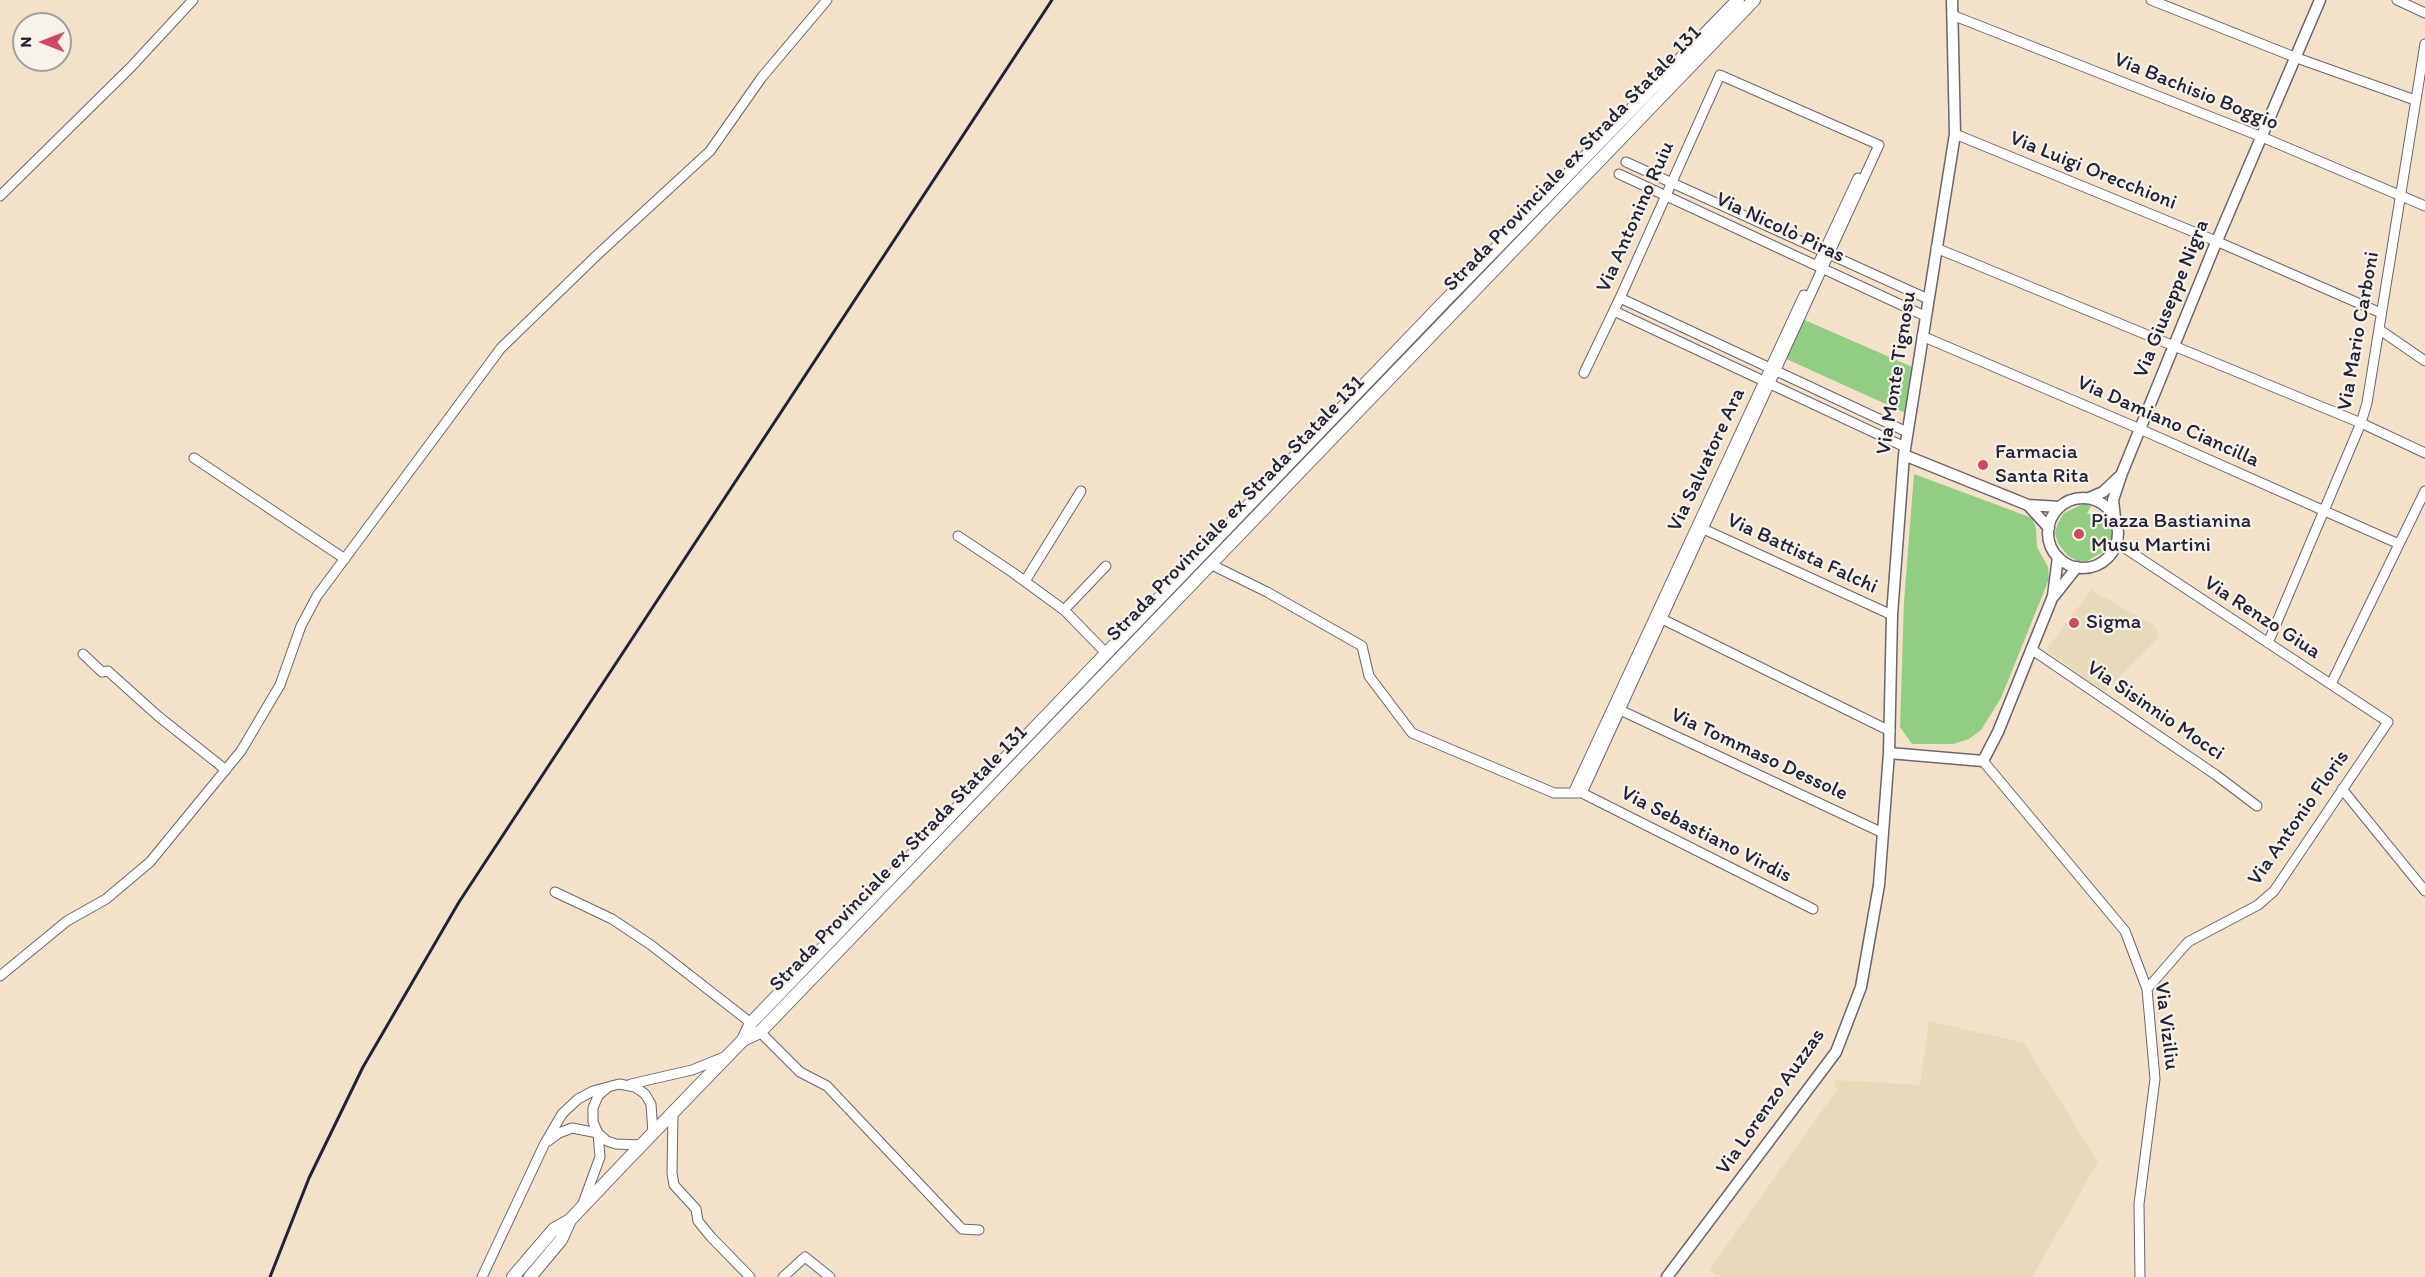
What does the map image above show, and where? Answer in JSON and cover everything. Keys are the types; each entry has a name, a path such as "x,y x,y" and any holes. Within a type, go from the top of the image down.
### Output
{"main road":[{"name":"Strada Provinciale ex Strada Statale 131","path":"756,1027 1106,653 1737,0"},
{"name":"Strada Provinciale ex Strada Statale 131","path":"513,1277 554,1228 570,1220 581,1209 743,1040 1210,564 1754,0"},
{"name":"Strada Provinciale ex Strada Statale 131","path":"530,1277 561,1240 570,1220"}],"street":[{"path":"0,196 131,67 192,0"},
{"path":"0,976 67,921 105,899 150,862 241,751 280,685 301,626 317,596 501,348 710,151 762,77 827,0"},
{"name":"Via Monte Tignosu","path":"1888,753 1892,615 1904,451 1955,134 1952,0"},
{"path":"2151,0 2297,58 2415,100"},
{"name":"Via Giuseppe Nigra","path":"2115,518 2113,500 2120,476 2175,347 2216,241 2297,58 2320,0"},
{"path":"2397,0 2425,13"},
{"name":"Via Bachisio Boggio","path":"1952,15 2262,137 2425,206"},
{"name":"Via Mario Carboni","path":"2268,643 2361,423 2367,403 2425,44"},
{"name":"Via Salvatore Ara","path":"1578,793 1877,144 1719,75"},
{"name":"Via Antonino Ruiu","path":"1584,373 1620,298 1719,75"},
{"name":"Via Luigi Orecchioni","path":"1955,134 2216,241 2381,313"},
{"name":"Via Nicolò Piras","path":"1626,162 1928,299"},
{"name":"Via Nicolò Piras","path":"1619,174 1925,316"},
{"path":"1936,248 2361,423 2425,453"},
{"path":"1620,298 1907,432"},
{"path":"1614,311 1767,382 1904,451 2028,505 2060,507"},
{"path":"2380,330 2425,362"},
{"name":"Via Damiano Ciancilla","path":"1922,336 2140,429 2399,544"},
{"path":"194,458 345,559"},
{"name":"Via Giuseppe Nigra","path":"2089,498 2103,492 2120,476"},
{"path":"1025,581 1081,491"},
{"path":"2331,684 2425,491"},
{"path":"2089,498 2104,505 2115,518 2118,535 2116,543 2105,560 2087,568 2077,567 2067,564 2058,557 2049,538 2049,528 2053,516 2060,507 2069,501 2089,498"},
{"path":"2028,505 2049,528"},
{"name":"Via Battista Falchi","path":"1700,527 1892,615"},
{"path":"958,536 1064,610 1106,653"},
{"name":"Via Renzo Giua","path":"2116,543 2388,722"},
{"path":"2054,596 2058,557"},
{"name":"Via Sebastiano Virdis","path":"1210,564 1267,592 1362,646 1369,676 1412,733 1554,793 1578,793 1814,909"},
{"path":"1064,610 1106,566"},
{"path":"1888,753 1983,761 1998,732 2054,596 2077,567"},
{"path":"1659,617 1890,730"},
{"name":"Via Salvatore Ara","path":"1578,793 1620,710 1659,617"},
{"name":"Via Sisinnio Mocci","path":"2031,649 2216,775 2257,806"},
{"path":"83,654 102,672 108,671 158,716 226,770"},
{"name":"Via Tommaso Dessole","path":"1620,710 1883,833"},
{"name":"Via Antonio Floris","path":"2146,989 2188,942 2258,905 2274,891 2388,722"},
{"name":"Via Lorenzo Auzzas","path":"1667,1277 1836,1052 1861,987 1879,885 1888,753"},
{"name":"Via Viziliu","path":"1983,761 2125,931 2146,989 2155,1079 2139,1204 2140,1277"},
{"path":"2342,789 2425,891"},
{"path":"555,892 612,920 651,945 756,1027 800,1072 827,1086 962,1229 980,1230"},
{"path":"482,1277 544,1145 562,1114 593,1091 619,1084 630,1085 692,1070 729,1055"},
{"path":"630,1085 641,1090 649,1099 653,1110 653,1133"},
{"path":"581,1209 600,1156 598,1133 593,1122 593,1108 598,1096 609,1087"},
{"path":"673,1113 672,1173 674,1185 696,1209 698,1221 711,1238 750,1277"},
{"path":"544,1145 559,1133 572,1128 598,1133 607,1141 616,1144 642,1145"},
{"path":"783,1277 805,1257 830,1277"}],"shaded area":[{"path":"2091,590 2155,626 2159,637 2104,693 2046,650"},
{"path":"1929,1021 2024,1043 2098,1162 2032,1277 1719,1277 1709,1270 1837,1090 1834,1080 1920,1085"}],"green space":[{"path":"1800,318 1917,369 1910,415 1782,357"},
{"path":"1914,474 2032,518 2036,528 2037,547 2048,567 2049,579 2001,698 1981,730 1969,739 1953,744 1912,744 1900,727 1904,602"},
{"path":"2083,504 2091,506 2087,513 2097,518 2101,512 2109,524 2113,537 2108,549 2087,561 2078,561 2068,556 2058,543 2055,533 2064,513"}],"railway":[{"path":"270,1277 309,1178 363,1067 459,902 1052,0"}],"place":[{"name":"Farmacia Santa Rita","path":"1983,465"},
{"name":"Piazza Bastianina Musu Martini","path":"2079,534"},
{"name":"Sigma","path":"2074,623"}]}
